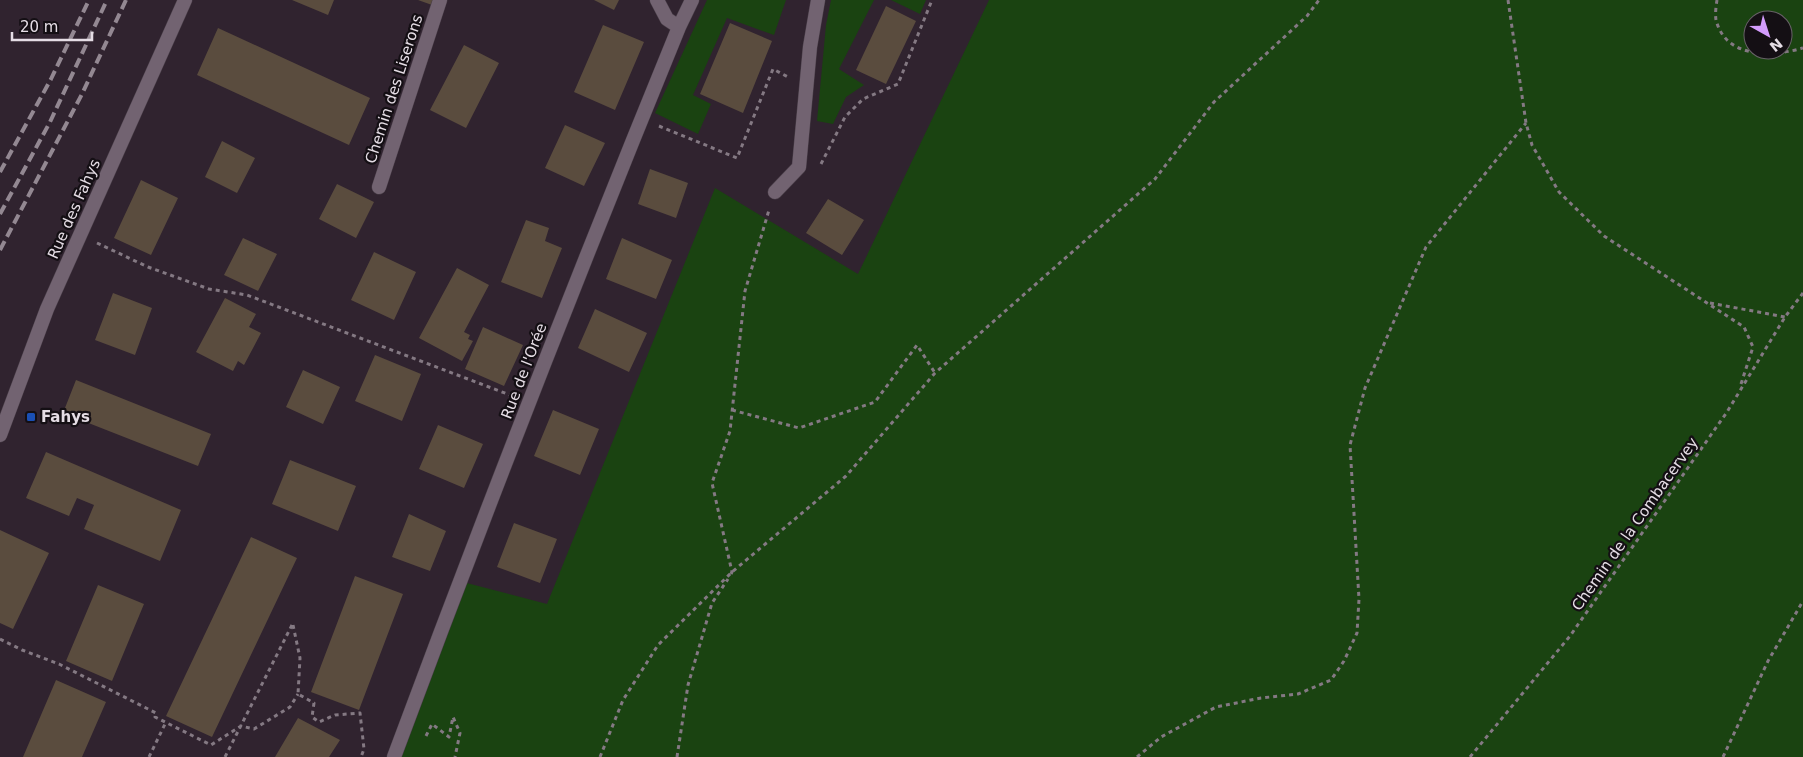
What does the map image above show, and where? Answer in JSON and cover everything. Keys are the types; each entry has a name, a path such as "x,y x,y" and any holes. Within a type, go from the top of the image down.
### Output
{"street":[{"name":"Rue des Fahys","path":"0,435 54,293 185,0"},
{"name":"Chemin des Liserons","path":"379,187 440,0"},
{"path":"657,0 667,19 679,27"},
{"name":"Rue de l'Orée","path":"394,757 459,581 642,119 679,27 692,0"},
{"path":"774,192 799,167 810,47 818,0"}],"path":[{"path":"799,167 817,170 845,117 863,98 898,84 932,0"},
{"path":"600,757 622,700 658,645 732,572 846,476 935,374 1155,179 1214,102 1307,16 1319,0"},
{"path":"1508,0 1526,123 1532,145 1559,192 1604,236 1744,327 1753,347 1743,381 1727,412"},
{"path":"1717,0 1716,19 1727,42 1746,50 1767,54 1784,53 1803,48"},
{"path":"642,119 737,158 773,69 791,78"},
{"path":"1137,757 1161,737 1216,707 1261,698 1298,694 1331,680 1344,661 1356,633 1359,599 1350,444 1365,388 1426,247 1526,123"},
{"path":"677,757 688,685 712,603 732,572 712,484 730,430 745,291 774,192"},
{"path":"95,242 148,267 209,289 247,296 518,398"},
{"name":"Chemin de la Combacervey","path":"1470,757 1570,636 1727,412 1803,292"},
{"path":"1706,303 1785,318"},
{"path":"732,410 799,428 875,402 916,345 935,374"},
{"path":"1723,757 1768,661 1803,601"},
{"path":"0,639 22,650 60,664 156,713 155,717 211,745 241,726 254,729 290,707 298,694 300,658 292,625 241,726 225,757"},
{"path":"298,694 314,703 312,717 319,722 335,715 360,712 364,749 361,757"},
{"path":"424,741 432,724 449,737 453,717 460,733 455,757"},
{"path":"149,757 166,722"}],"green space":[{"path":"707,0 786,0 774,35 727,18 693,95 711,104 698,134 655,113"},
{"path":"831,0 874,0 839,69 864,85 846,97 833,124 817,121 826,25"},
{"path":"891,0 926,0 920,14"},
{"path":"989,0 1803,0 1803,757 394,757 459,581 547,604 715,188 858,274"}],"building":[{"path":"292,0 334,0 328,15"},
{"path":"418,0 434,0 432,5"},
{"path":"594,0 619,0 614,10"},
{"path":"886,6 916,21 886,84 856,70"},
{"path":"730,23 772,41 743,113 700,94"},
{"path":"603,25 644,42 615,110 574,92"},
{"path":"218,28 370,98 349,145 197,75"},
{"path":"464,45 499,63 466,128 430,110"},
{"path":"565,125 605,143 584,186 545,168"},
{"path":"222,141 255,158 237,193 205,177"},
{"path":"650,169 688,183 676,218 638,204"},
{"path":"141,180 178,198 151,255 114,238"},
{"path":"337,184 374,202 356,238 319,219"},
{"path":"828,199 864,220 842,255 806,233"},
{"path":"526,220 549,228 545,241 562,248 542,298 501,282"},
{"path":"243,238 277,254 258,291 224,275"},
{"path":"622,238 672,260 656,299 606,279"},
{"path":"374,252 416,272 394,320 351,300"},
{"path":"457,268 489,285 464,332 470,335 468,339 473,341 462,361 419,338"},
{"path":"113,293 152,308 135,355 95,340"},
{"path":"225,298 256,314 249,327 261,333 244,365 238,361 233,371 196,352"},
{"path":"595,309 647,333 629,372 578,348"},
{"path":"483,327 523,345 504,386 465,369"},
{"path":"375,355 421,374 402,421 355,401"},
{"path":"303,370 340,387 323,424 286,407"},
{"path":"76,380 211,434 198,466 63,413"},
{"path":"553,410 599,429 580,475 534,456"},
{"path":"438,425 483,444 464,488 419,469"},
{"path":"46,452 181,510 160,561 84,529 94,505 77,498 69,516 26,498"},
{"path":"290,460 356,486 338,531 272,504"},
{"path":"409,514 446,531 430,571 392,557"},
{"path":"514,523 557,539 540,583 497,567"},
{"path":"0,530 49,553 13,629 0,623"},
{"path":"251,537 297,558 212,737 166,716"},
{"path":"355,576 403,594 359,710 311,692"},
{"path":"98,585 144,604 112,681 66,661"},
{"path":"56,680 106,702 82,757 23,757"},
{"path":"298,718 340,740 329,757 275,757"}],"railway":[{"path":"0,172 51,79 89,0"},
{"path":"0,214 50,122 107,0"},
{"path":"0,250 82,94 126,0"}],"place":[{"name":"Fahys","path":"31,417"}]}
